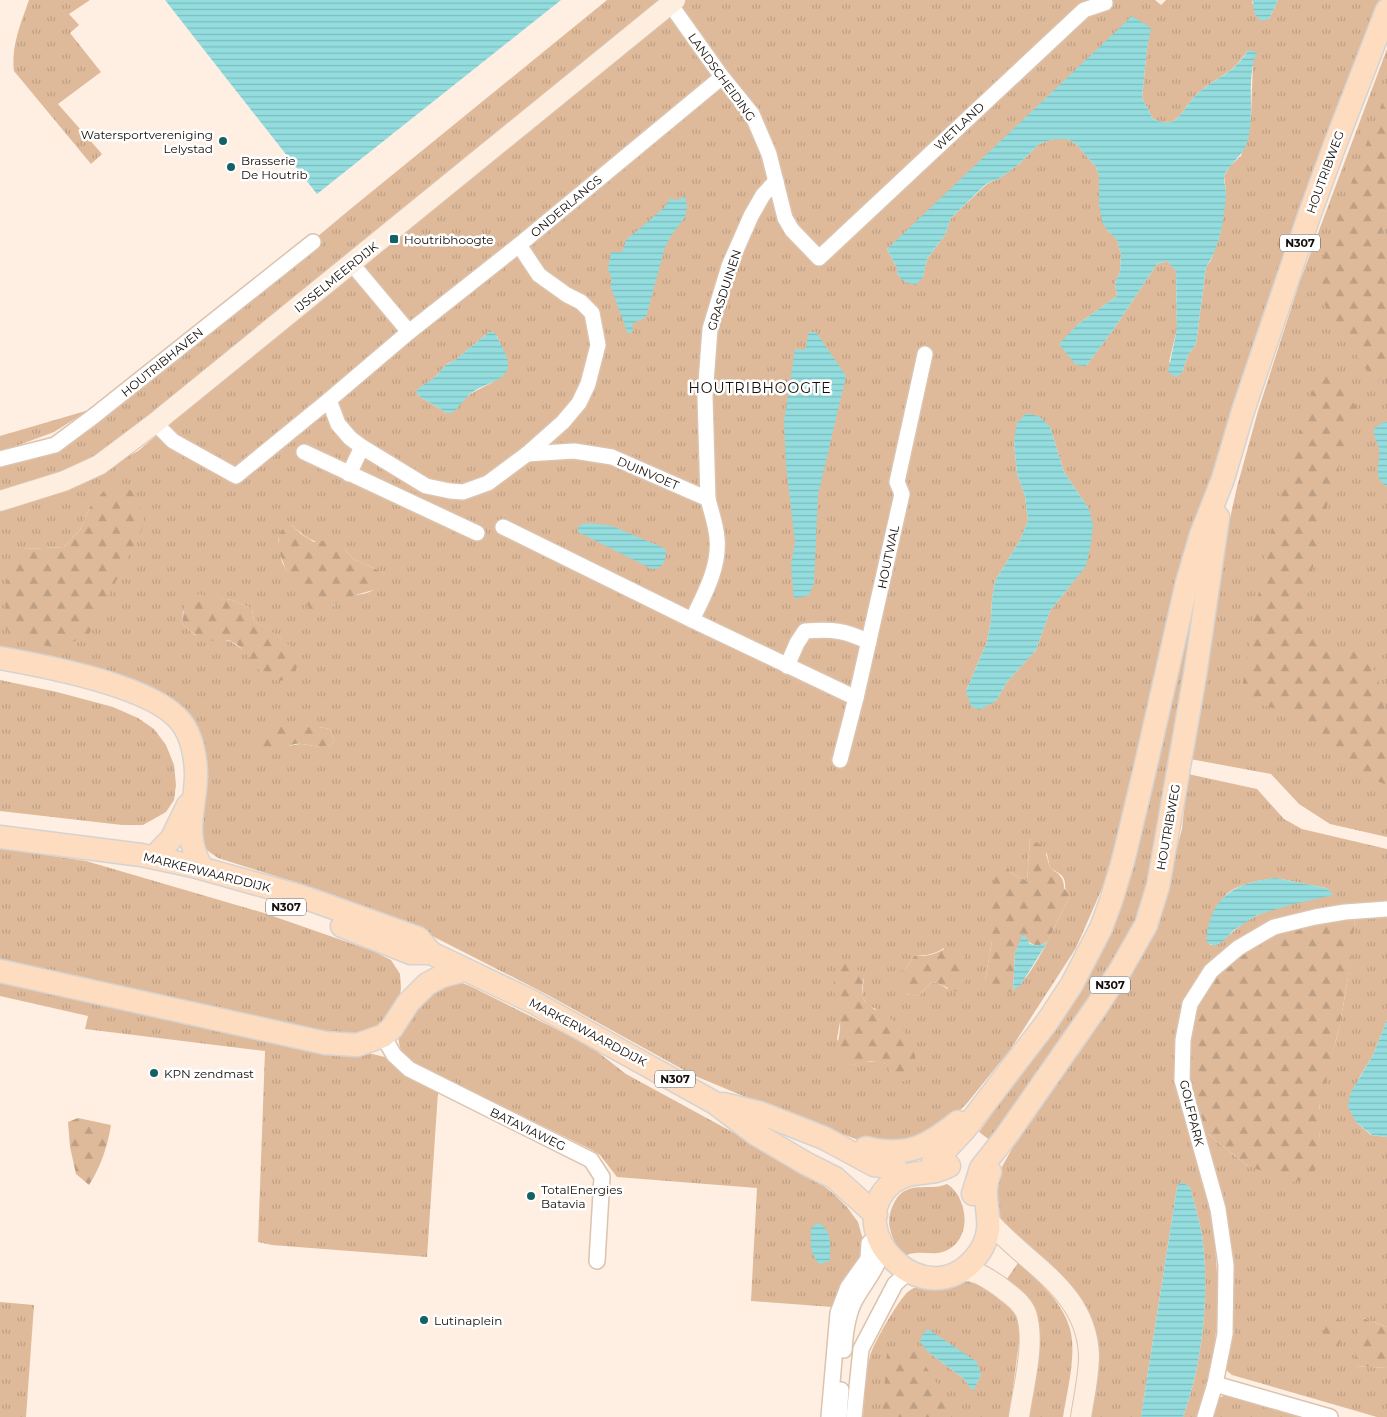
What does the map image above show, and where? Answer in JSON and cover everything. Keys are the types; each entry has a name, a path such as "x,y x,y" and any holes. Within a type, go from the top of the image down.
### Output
{"main road":[{"name":"HOUTRIBWEG","path":"940,1164 939,1158 965,1129 1047,1022 1072,984 1101,928 1123,861 1169,670 1187,582 1201,535 1223,479 1243,411 1309,216 1387,10"},
{"name":"HOUTRIBWEG","path":"979,1196 981,1168 1007,1135 1097,1006 1146,925 1158,886 1195,675 1223,479"},
{"path":"0,658 87,677 151,699 168,709 181,722 195,756 196,776 193,796 191,843 195,857 202,868"},
{"path":"154,857 172,838 193,796"},
{"name":"MARKERWAARDDIJK","path":"0,838 154,857 202,868 300,896 418,938 431,953 533,1002 715,1102 756,1134 807,1164 869,1213"},
{"name":"MARKERWAARDDIJK","path":"58,846 189,878 283,906 324,919 411,953 431,953"},
{"path":"408,1003 409,988 414,976 431,953"},
{"path":"0,971 331,1044 357,1045 383,1036 392,1028 408,1003 434,978 464,970"},
{"name":"N307","path":"824,1138 884,1152 911,1150 936,1139 992,1093"},
{"name":"MARKERWAARDDIJK","path":"715,1102 760,1113 824,1138 874,1165 896,1168"},
{"name":"N307","path":"869,1213 875,1186 896,1168 918,1161 940,1164"},
{"path":"940,1164 962,1178 979,1196 978,1206 985,1228 978,1255 961,1270 937,1278 914,1274 893,1261 876,1244 869,1213 883,1194 899,1178 913,1173 935,1172 940,1164"},
{"path":"914,1274 924,1265 939,1265 953,1261 970,1247 985,1228"}],"street":[{"name":"LANDSCHEIDING","path":"672,2 722,77 752,114 770,154 785,218 792,230 819,258"},
{"name":"IJSSELMEERDIJK","path":"0,501 64,481 99,465 155,423 352,264 672,2"},
{"name":"WETLAND","path":"819,258 1084,10 1105,3"},
{"name":"ONDERLANGS","path":"329,400 409,332 722,77"},
{"name":"GRASDUINEN","path":"708,499 705,396 710,329 729,266 751,216 763,195 776,181"},
{"name":"HOUTRIBHAVEN","path":"0,459 55,445 313,242"},
{"path":"155,423 173,441 236,476 329,400 338,424 350,438 426,486 463,492 488,483 527,454 563,422 578,402 588,384 598,345 592,313 581,302 567,295 539,275 519,244"},
{"path":"352,264 409,332"},
{"name":"HOUTWAL","path":"840,760 856,698 902,494 897,482 925,354"},
{"path":"349,474 362,447"},
{"name":"DUINVOET","path":"527,454 574,451 612,458 708,499"},
{"path":"304,452 477,533"},
{"path":"692,620 709,585 714,565 717,538 708,499"},
{"path":"503,527 856,698"},
{"path":"787,666 797,643 805,631 826,630 850,633 869,642"},
{"name":"GOLFPARK","path":"1204,1417 1215,1384 1225,1334 1226,1265 1218,1209 1182,1080 1183,1040 1190,1004 1211,971 1238,948 1274,927 1345,912 1387,909"},
{"name":"BATAVIAWEG","path":"383,1036 394,1055 409,1069 591,1160 602,1177 597,1261"},
{"path":"985,1228 1052,1279 1071,1300 1084,1326 1089,1356 1081,1417"},
{"path":"829,1417 838,1313 848,1287 876,1244"},
{"path":"839,1417 845,1334 855,1301 880,1260 876,1244"},
{"path":"961,1270 980,1273 1015,1298 1026,1312 1030,1344 1019,1417"},
{"path":"854,1417 861,1349 874,1323 914,1274"},
{"path":"1215,1384 1330,1417"}],"green space":[{"path":"29,0 90,0 69,14 79,25 70,33 101,72 58,104 102,154 91,164 14,71 15,44"},
{"path":"607,0 666,0 148,421 71,473 0,494 0,465 64,442 150,377 348,211"},
{"path":"675,0 1155,0 1161,5 1166,0 1253,0 1252,3 1269,19 1278,0 1387,0 1137,763 1104,884 1076,948 1010,1050 968,1102 944,1127 913,1144 861,1141 767,1106 693,1075 546,994 397,918 320,890 218,858 207,850 202,841 201,831 207,766 206,756 202,742 191,720 0,649 0,507 73,486 138,451","holes":["1150,28 1142,98 1153,119 1161,122 1167,123 1175,120 1195,96 1236,66 1247,51 1253,61 1251,117 1241,156 1230,166 1224,176 1226,192 1220,235 1211,260 1206,267 1196,344 1188,355 1182,373 1169,362 1177,329 1176,270 1167,261 1157,264 1113,330 1086,366 1078,324 1117,296 1115,283 1120,272 1121,255 1117,239 1107,230 1099,203 1099,175 1096,167 1076,144 1067,139 1054,139 1039,144 1019,164 1000,178 987,184 951,218 945,235 927,259 923,277 898,276 897,268 887,249","489,332 497,336 501,345 493,382 472,393 447,413 417,395 417,390 433,379 448,363 454,361","1050,427 1064,472 1089,509 1070,586 1050,611 1036,650 1007,682 996,701 966,691 987,642 995,581 1020,540 1028,521 1025,496 1017,474 1014,442","90,507 50,647 23,549 64,547 80,530","292,525 304,536 322,544 345,549 353,559 385,573 373,590 342,599 334,606 297,589 282,562 278,539","204,596 232,600 252,609 254,621 281,638 292,679 280,680 256,666 245,651 230,641 195,635 182,624 183,611","277,727 319,727 330,729 334,742 322,747 296,745 285,747","1030,839 1047,854 1050,868 1063,877 1065,888 1070,895 1037,961 1021,984 1013,990 985,981 992,941 992,883 1010,872 1027,881","944,948 948,989 931,982 919,996 906,994 905,970 914,956 933,953","864,977 862,996 868,1006 876,1009 896,1079 887,1064 869,1062 852,1065 837,1039 840,1022"]},
{"path":"1387,49 1387,837 1330,824 1299,804 1271,774 1190,759 1211,604 1237,487 1258,411 1300,281"},
{"path":"1387,90 1387,209 1382,232 1387,254 1387,367 1376,385 1312,285"},
{"path":"1323,357 1357,408 1324,516 1301,623 1304,634 1322,644 1364,654 1371,663 1378,679 1387,720 1387,785 1360,775 1337,763 1313,729 1295,714 1240,699 1264,562 1278,502"},
{"path":"89,410 54,432 0,452 0,436"},
{"path":"109,485 124,486 136,494 145,524 89,634 69,644 50,647 10,635 4,624 9,559 23,549 64,547 80,530 90,507"},
{"path":"1214,516 1177,751 1142,907 1127,944 991,1141 979,1132 1071,1004"},
{"path":"292,525 301,534 314,542 328,540 345,549 353,559 385,573 388,581 373,590 336,603 326,614 312,611 287,572 279,548 279,538 282,530"},
{"path":"196,594 232,600 252,609 254,621 293,649 298,663 292,680 268,678 258,670 238,645 230,641 211,641 202,638 182,624 185,600"},
{"path":"0,680 57,692 113,707 138,718 154,729 166,745 174,765 176,785 174,800 166,812 143,825 122,825 0,811"},
{"path":"277,727 319,727 330,729 334,742 325,747 295,744 267,756 258,754 258,740 264,734"},
{"path":"1188,774 1257,789 1284,819 1302,829 1387,849 1387,903 1277,919 1254,929 1233,943 1179,1022 1175,1044 1175,1071 1213,1223 1218,1307 1210,1369 1196,1417 1183,1417 1196,1374 1200,1351 1205,1303 1205,1280 1202,1235 1190,1187 1177,1187 1141,1417 1086,1417 1091,1329 1001,1226 994,1181 1018,1138 1053,1086 1080,1052 1118,994 1142,951 1168,881 1182,829","holes":["1276,878 1326,888 1330,891 1275,908 1254,917 1223,940 1210,945 1221,904 1223,899 1232,890 1254,882"]},
{"path":"1030,839 1044,847 1050,868 1060,876 1064,888 1070,895 1048,941 1041,945 1034,945 1023,934 1015,953 1013,990 1004,995 994,996 985,981 992,941 992,883 1000,869 1007,868 1010,872 1027,881"},
{"path":"0,848 86,861 264,913 373,951 391,960 400,974 399,1002 388,1019 375,1030 362,1035 338,1036 0,965"},
{"path":"1387,915 1387,1020 1373,1055 1359,1078 1356,1122 1371,1135 1387,1137 1387,1327 1363,1318 1356,1366 1387,1368 1387,1417 1377,1417 1232,1375 1226,1370 1234,1308 1232,1270 1200,1128 1248,1166 1320,1139 1319,1110 1321,1095 1343,1010 1355,917"},
{"path":"1355,917 1352,954 1340,1024 1319,1108 1320,1139 1316,1168 1308,1178 1294,1182 1248,1166 1200,1128 1186,1069 1193,1015 1209,984 1221,969 1240,953 1280,930"},
{"path":"956,947 966,958 969,970 966,981 957,992 931,982 919,996 915,996 906,994 897,986 896,977 898,972 905,970 914,956 931,955 947,948"},
{"path":"843,960 853,964 864,977 862,995 867,1004 896,1022 908,1038 914,1051 917,1065 905,1082 892,1076 887,1064 871,1061 852,1065 836,1056 840,1020 834,992 834,979 837,963"},
{"path":"454,980 470,986 590,1046 626,1074 804,1171 834,1194 858,1222 863,1240 863,1256 843,1280 832,1307 751,1301 757,1188 617,1177 600,1155 590,1149 412,1062 404,1055 400,1048 398,1031 430,991"},
{"path":"0,982 337,1054 368,1053 385,1057 405,1076 438,1092 427,1257 272,1245 258,1242 265,1051 85,1029 88,1016 0,996"},
{"path":"78,1118 111,1125 103,1156 89,1185 76,1174 70,1147 68,1122"},
{"path":"947,1184 956,1193 963,1209 965,1220 960,1239 945,1251 907,1255 897,1245 892,1237 890,1228 890,1214 895,1201 900,1194 912,1188"},
{"path":"1018,1263 1056,1301 1067,1319 1070,1329 1072,1361 1063,1417 1029,1417 1037,1353 1038,1318 1029,1299 1004,1283"},
{"path":"954,1280 974,1280 996,1291 1018,1314 1021,1327 1009,1417 863,1417 868,1363 876,1342 893,1311 905,1295 914,1288 925,1284","holes":["928,1352 981,1375 973,1390 963,1378"]},
{"path":"0,1302 34,1305 26,1417 0,1417"},
{"path":"1329,1317 1342,1321 1343,1329 1337,1354 1325,1350 1324,1346 1324,1328"},
{"path":"1363,1318 1387,1327 1387,1368 1356,1366 1356,1341"},
{"path":"911,1344 951,1405 951,1417 882,1417 887,1353"},
{"path":"1229,1394 1312,1417 1212,1417 1218,1398"}],"water":[{"path":"165,0 561,0 317,194"},
{"path":"1253,0 1278,0 1269,19 1261,21 1254,13"},
{"path":"1132,16 1151,28 1142,98 1153,119 1161,122 1167,123 1175,120 1195,96 1230,71 1248,50 1257,52 1253,63 1251,85 1250,132 1245,148 1225,174 1226,193 1223,222 1215,250 1206,267 1196,344 1188,355 1182,373 1176,377 1168,372 1177,329 1176,271 1167,261 1157,264 1113,330 1086,366 1076,365 1059,344 1078,324 1117,296 1115,283 1120,272 1121,255 1117,240 1102,222 1099,203 1099,175 1096,167 1076,144 1067,139 1054,139 1039,144 1019,164 1000,178 986,184 951,218 945,235 927,259 923,277 916,285 905,282 898,276 897,268 887,249"},
{"path":"685,196 687,207 685,217 665,247 646,317 632,324 633,331 628,334 610,285 612,280 608,269 611,252 622,252 626,240 665,207 669,199 678,200"},
{"path":"489,332 494,332 507,359 508,366 502,376 474,391 452,413 447,413 417,395 419,388"},
{"path":"809,332 816,332 846,376 818,495 814,583 809,595 794,599 791,565 795,542 786,465 784,422 795,349 805,350"},
{"path":"1027,413 1040,417 1050,427 1064,472 1089,509 1093,525 1091,543 1086,566 1050,611 1036,650 1007,682 996,701 979,710 971,706 966,691 987,642 995,581 1020,540 1028,521 1025,496 1017,474 1014,442 1017,423"},
{"path":"1383,422 1387,422 1387,487 1379,479 1379,449 1374,432 1374,429"},
{"path":"590,523 612,526 664,548 666,554 663,563 656,569 652,569 578,532 578,527 582,524"},
{"path":"1276,878 1326,888 1333,894 1257,915 1234,930 1215,946 1207,943 1210,920 1220,901 1236,888 1245,884"},
{"path":"1023,933 1030,944 1040,945 1048,941 1020,986 1013,990 1015,953"},
{"path":"1387,1020 1387,1137 1372,1135 1356,1122 1348,1107 1350,1094 1373,1055"},
{"path":"1181,1182 1190,1187 1202,1235 1205,1304 1200,1351 1196,1374 1183,1417 1141,1417 1177,1187"},
{"path":"818,1223 826,1230 830,1239 830,1261 819,1264 812,1251 811,1242 811,1228"},
{"path":"928,1329 977,1362 981,1375 973,1391 963,1378 928,1352 920,1342 922,1335"}],"place":[{"name":"Watersportvereniging Lelystad","path":"223,141"},
{"name":"Brasserie De Houtrib","path":"231,167"},
{"name":"Houtribhoogte","path":"394,239"},
{"name":"KPN zendmast","path":"154,1073"},
{"name":"TotalEnergies Batavia","path":"531,1196"},
{"name":"Lutinaplein","path":"424,1320"}],"district":[{"name":"HOUTRIBHOOGTE","path":"760,388"}]}
